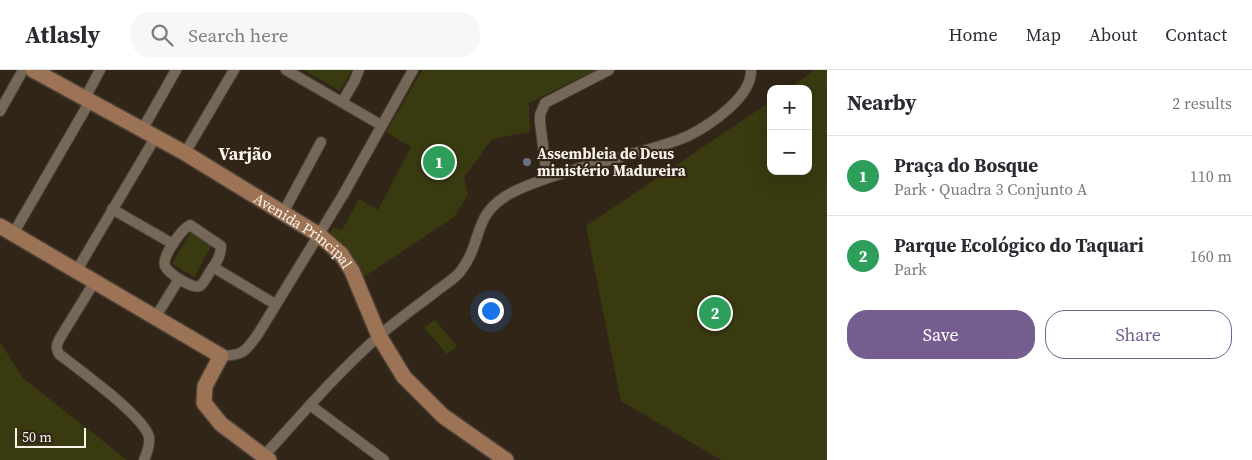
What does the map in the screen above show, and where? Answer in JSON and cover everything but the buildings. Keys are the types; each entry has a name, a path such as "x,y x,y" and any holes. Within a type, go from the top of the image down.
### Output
{"street":[{"path":"0,111 23,70"},
{"name":"Avenida Principal","path":"33,70 185,153 319,236 341,254 347,262 380,336 404,377 442,416 506,460"},
{"path":"100,70 88,99 6,230 221,356 231,356 245,351 258,334 343,195 412,70"},
{"path":"142,130 176,70"},
{"path":"185,153 234,70"},
{"path":"286,70 381,125"},
{"path":"342,102 359,70"},
{"path":"547,177 540,122 540,115 545,104 609,70"},
{"path":"221,356 205,386 204,403 221,424 266,458 310,405 380,336 458,274 470,254 485,216 498,200 547,177 654,148 688,136 710,123 734,104 750,80 751,70"},
{"path":"77,270 155,138"},
{"path":"283,213 321,142"},
{"path":"112,209 173,244"},
{"path":"190,225 221,246 221,254 199,286 193,287 179,279 165,267 164,263 173,244 184,229 190,225"},
{"path":"213,267 275,304"},
{"path":"155,318 179,279"},
{"path":"95,281 60,338 56,346 57,350 59,354 139,421 149,437 144,460"},
{"path":"310,405 384,460"}],"shaded area":[{"path":"304,70 352,70 340,91"},
{"path":"422,70 596,70 529,103 530,132 492,139 464,177 468,195 454,217 362,278 328,236 333,227 342,230 359,199 378,210 411,147 386,132"},
{"path":"814,70 827,70 827,460 721,460 621,401 586,226 767,104 767,175 812,175 812,85 794,85"},
{"path":"191,231 213,243 194,277 172,264"},
{"path":"435,320 457,346 447,354 424,328"},
{"path":"0,342 23,378 127,460 0,460"}],"place":[{"name":"Praça do Bosque","path":"439,162"},
{"name":"Assembleia de Deus ministério Madureira","path":"527,162"},
{"name":"Parque Ecológico do Taquari","path":"715,313"}],"district":[{"name":"Varjão","path":"245,153"}]}
